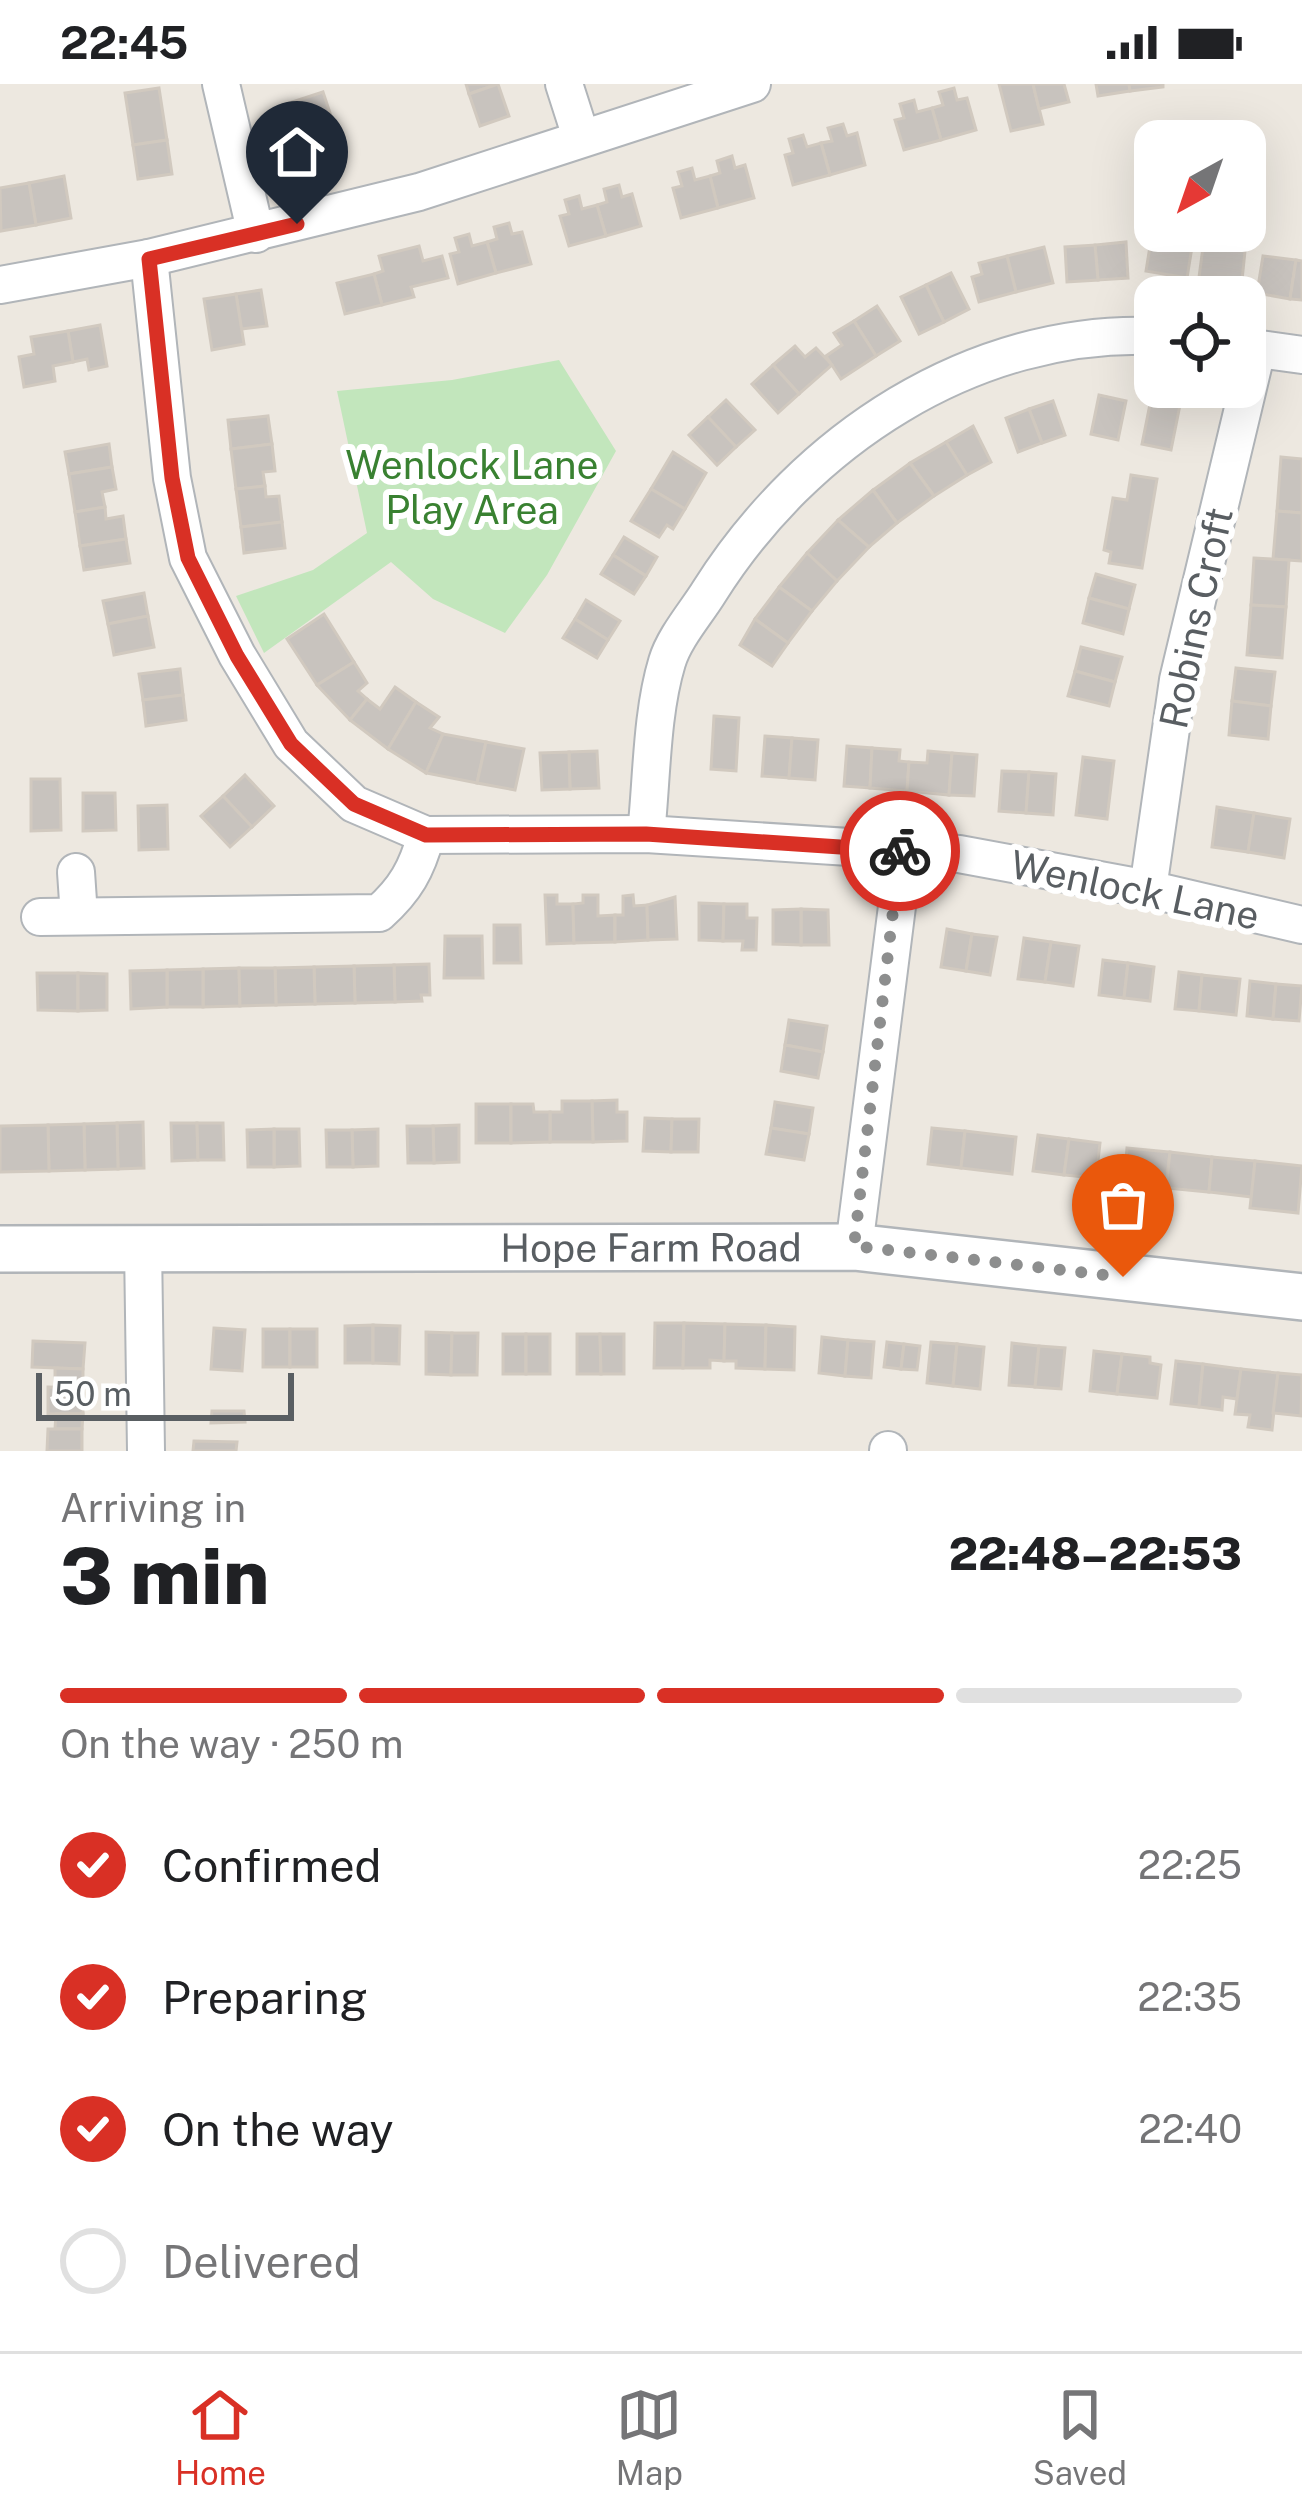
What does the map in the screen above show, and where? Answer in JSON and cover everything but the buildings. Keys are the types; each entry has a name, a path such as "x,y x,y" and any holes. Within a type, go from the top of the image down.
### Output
{"street":[{"path":"220,84 256,235"},
{"path":"564,84 581,137"},
{"path":"0,285 149,259 419,192 752,84"},
{"name":"Wenlock Lane","path":"149,259 172,478 188,558 237,656 291,744 354,804 426,835 646,834 958,854 1148,889 1302,926"},
{"path":"646,834 667,659 733,554 779,498 832,447 941,382 1005,353 1082,339 1134,336"},
{"path":"1266,350 1302,356"},
{"name":"Robins Croft","path":"1148,889 1178,680 1238,408"},
{"path":"40,916 379,913 401,894 426,835"},
{"path":"854,1246 904,851"},
{"path":"76,872 79,916"},
{"path":"142,1246 146,1451"},
{"name":"Hope Farm Road","path":"0,1249 854,1246 1302,1297"}],"green space":[{"name":"Wenlock Lane Play Area","path":"559,360 616,451 547,575 505,633 433,599 391,562 264,653 236,596 313,570 367,533 337,391 452,380"}],"way so far":[{"path":"900,851 904,851 854,1246 1123,1277"}],"route":[{"path":"297,224 149,259 172,478 188,558 237,656 291,744 354,804 426,835 646,834 900,851"}]}
